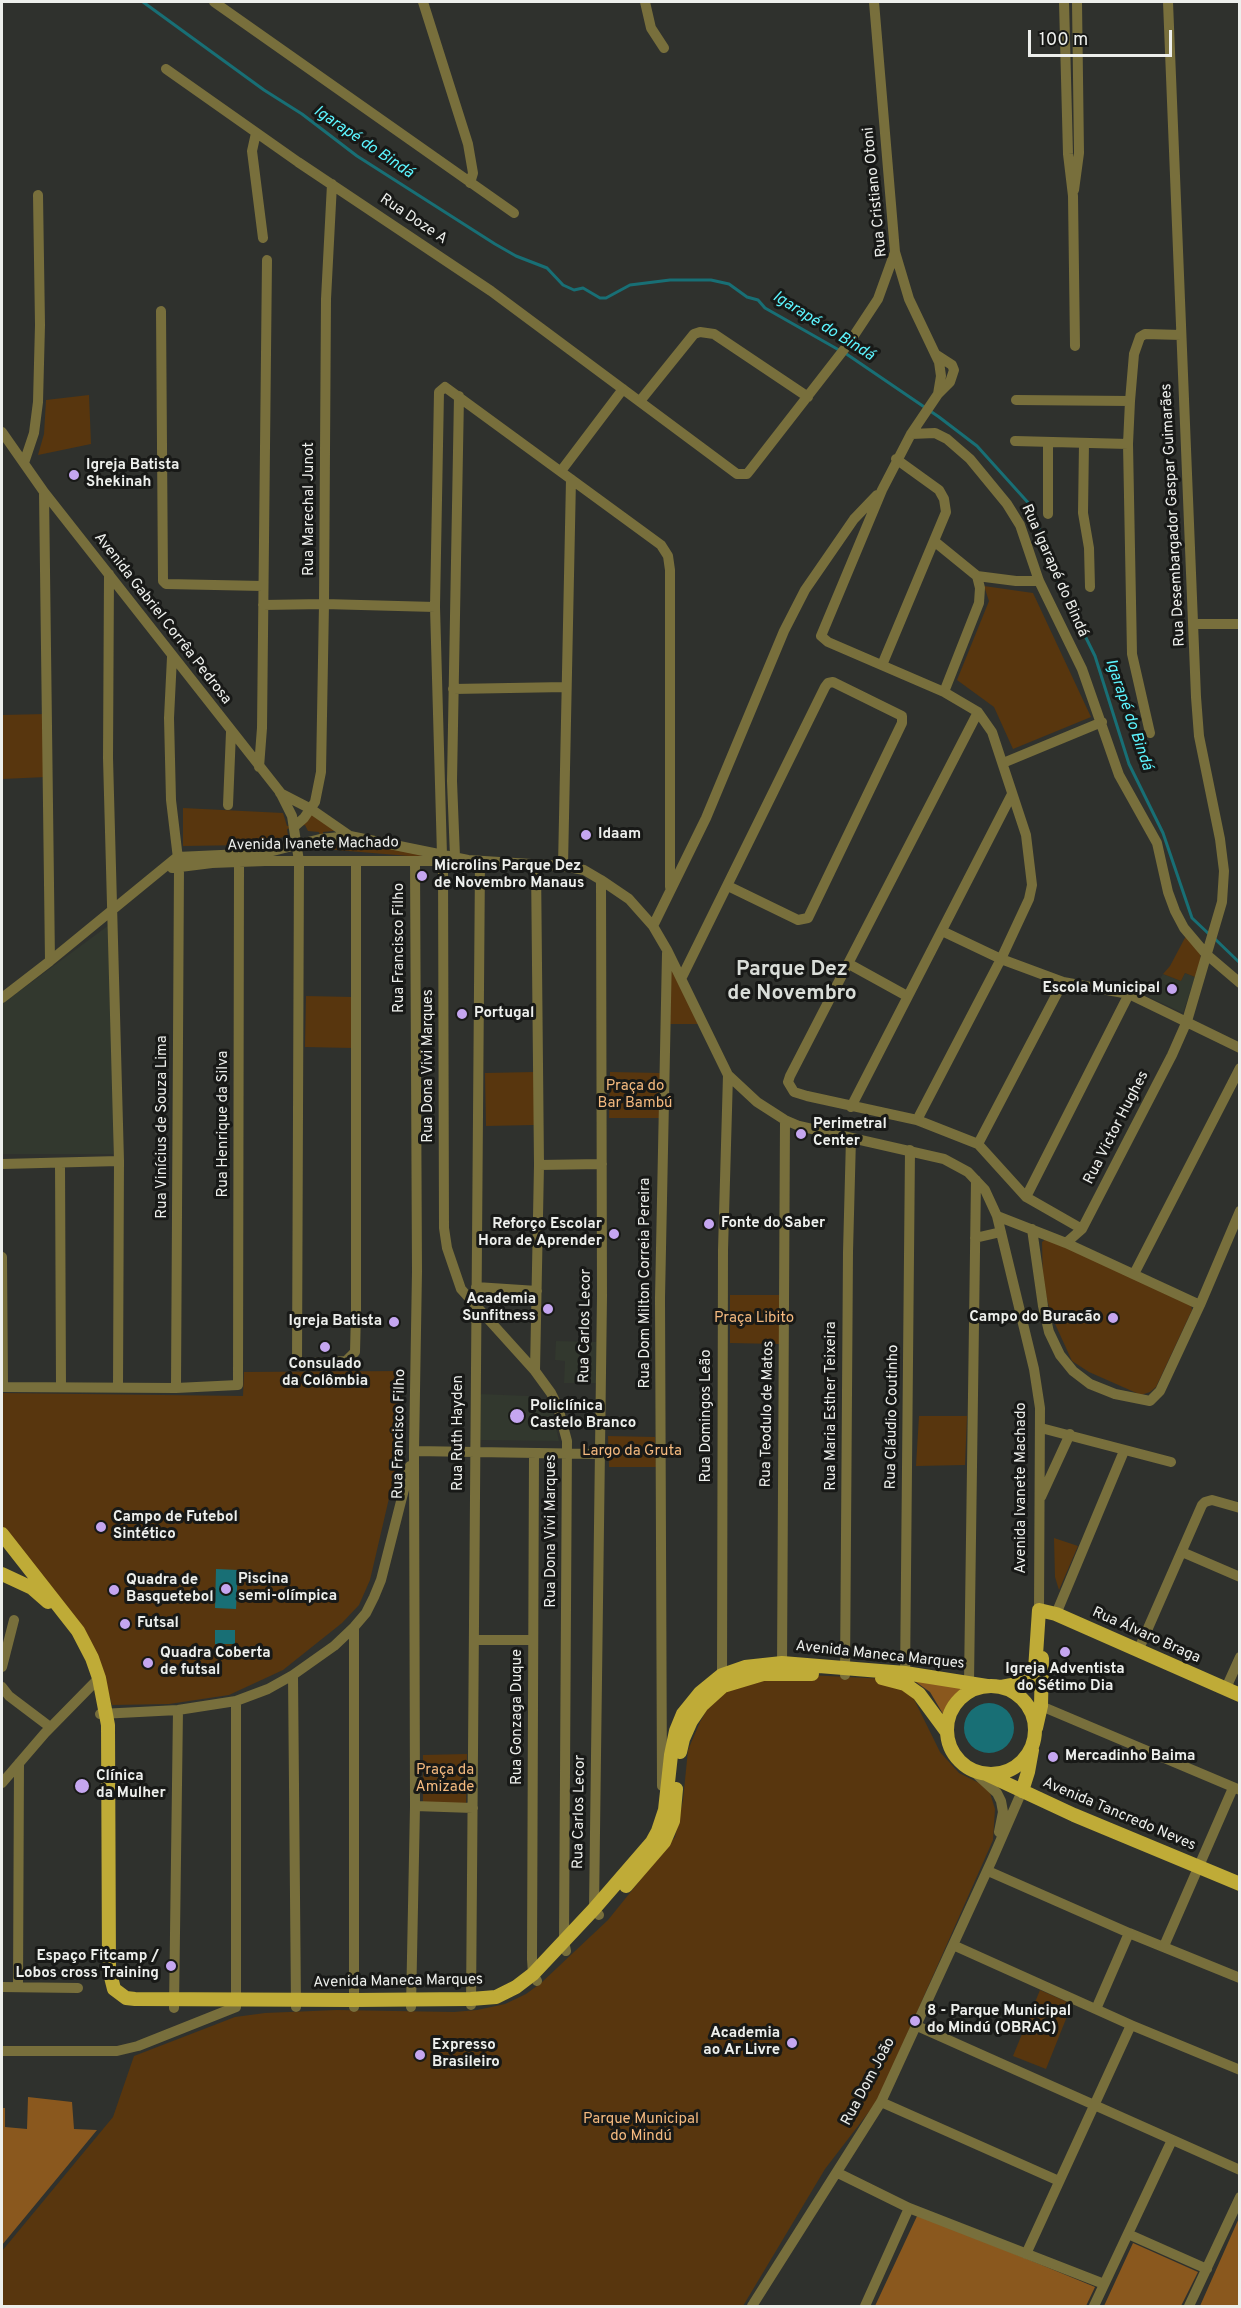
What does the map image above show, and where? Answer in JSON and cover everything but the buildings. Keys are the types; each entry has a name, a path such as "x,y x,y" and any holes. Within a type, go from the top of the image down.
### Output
{"main road":[{"name":"Avenida Maneca Marques","path":"2,1534 78,1631 92,1658 103,1714 111,1981 119,1994 126,1998 174,2004 296,2004 471,2002 496,1996 535,1977 596,1912 666,1826 676,1731 683,1714 700,1693 745,1667 845,1671 969,1682 994,1687"},
{"name":"Avenida Maneca Marques","path":"2,1574 32,1588 46,1600 72,1634 96,1681"},
{"name":"Rua Álvaro Braga","path":"1039,1610 1056,1614 1239,1695"},
{"name":"Avenida Ivanete Machado","path":"994,1687 1023,1683 1033,1676 1039,1632 1039,1610"},
{"name":"Avenida Ivanete Machado","path":"1034,1739 1041,1706 1043,1661 1039,1632"},
{"name":"Avenida Maneca Marques","path":"905,1678 947,1731"},
{"path":"994,1687 1011,1691 1026,1704 1031,1713 1034,1739 1023,1761 1015,1767 1006,1772 986,1774 964,1765 952,1750 947,1731 948,1720 958,1701 966,1694 994,1687"},
{"name":"Rua Dom João","path":"1022,1791 1034,1739"},
{"name":"Avenida Tancredo Neves","path":"986,1774 1239,1884"}],"street":[{"path":"214,2 514,213"},
{"path":"423,2 468,144 473,173 470,183"},
{"path":"645,2 651,28 664,48"},
{"name":"Rua Cristiano Otoni","path":"874,2 895,252 909,299 939,362 941,376 936,398 896,459 822,631 821,636 828,642 882,665"},
{"path":"1064,2 1068,154 1073,196 1075,346"},
{"path":"1073,196 1078,153 1077,2"},
{"name":"Rua Desembargador Gaspar Guimarães","path":"1168,2 1199,736 1220,839 1224,871 1222,902 1187,1021"},
{"name":"Rua Doze A","path":"166,69 256,133 491,291 737,474 742,475 751,469 808,397"},
{"path":"256,133 252,152 263,238"},
{"name":"Rua Marechal Junot","path":"295,826 311,809 319,791 321,772 326,299 332,184"},
{"path":"24,463 34,433 38,402 40,325 38,195"},
{"path":"640,400 694,334 700,332 714,334 808,397 849,343 878,298 895,252"},
{"path":"259,767 262,728 267,260"},
{"path":"162,311 162,577 166,584 263,586"},
{"path":"1150,733 1132,654 1128,444 1130,401 1134,354 1140,337 1144,334 1181,335"},
{"name":"Rua Dona Vivi Marques","path":"459,396 449,389 442,388 439,392 435,607 443,858 444,1228 451,1265 461,1289 535,1371 558,1407 564,1424 568,1454 565,1946"},
{"path":"561,471 622,389"},
{"path":"459,396 662,545 668,556 670,570 670,887"},
{"path":"459,396 452,781 460,858"},
{"path":"1016,400 1130,401"},
{"name":"Avenida Gabriel Corrêa Pedrosa","path":"2,432 44,492 280,792 292,816 299,861 297,1364 346,1361 354,1352 356,1312 356,861"},
{"name":"Rua Igarapé do Bindá","path":"911,434 934,433 947,439 970,459 1007,504 1020,525 1039,581 1082,669 1119,776 1157,843 1168,892 1175,911 1184,928 1208,948 1239,983"},
{"path":"1015,441 1128,444"},
{"path":"1048,442 1048,514"},
{"path":"1084,443 1083,513 1089,548 1090,587"},
{"name":"Avenida Gabriel Corrêa Pedrosa","path":"2,444 24,463"},
{"path":"896,459 939,490 944,499 946,512 882,665 944,692 978,712 992,732 1026,835 1032,885 1029,899 1001,959 917,1120"},
{"path":"563,866 571,479"},
{"path":"653,926 670,887 706,818 784,631 805,590 854,519 882,490"},
{"path":"44,492 50,961"},
{"path":"934,541 977,576 1016,581 1039,581"},
{"path":"109,574 108,758 114,910 119,1161 118,1387"},
{"path":"944,692 979,603 980,588 977,576"},
{"path":"263,605 435,607"},
{"path":"1194,624 1239,624"},
{"name":"Rua Vinícius de Souza Lima","path":"172,657 169,718 171,800 178,862 176,1388"},
{"path":"681,979 828,683 833,682 900,714 902,723 808,918 798,920 728,886"},
{"path":"453,689 566,687"},
{"path":"978,712 788,1082 794,1092 851,1107 917,1120 978,1144 1026,1197 1082,1229"},
{"path":"1003,763 1102,722"},
{"path":"228,805 231,732"},
{"name":"Avenida Gabriel Corrêa Pedrosa","path":"280,792 311,809 350,837"},
{"path":"851,1107 1012,794"},
{"name":"Avenida Ivanete Machado","path":"2,998 163,870 178,862 252,854 320,839 350,837 443,858"},
{"path":"378,861 384,844"},
{"name":"Avenida Ivanete Machado","path":"178,862 415,861 460,858 563,866 584,870 629,899 653,926 668,950 728,1075 757,1102 785,1120 813,1130 910,1150 951,1162 976,1180 997,1216 1034,1369 1041,1428 1039,1610"},
{"name":"Rua Francisco Filho","path":"411,2003 416,1806 415,861"},
{"name":"Rua Ruth Hayden","path":"471,2002 480,861"},
{"name":"Rua Henrique da Silva","path":"176,1388 238,1385 238,863"},
{"path":"535,1371 539,1165 536,864"},
{"name":"Rua Carlos Lecor","path":"596,1912 602,1164 601,880"},
{"path":"942,932 1001,959 1063,982 1129,994 1239,1048"},
{"name":"Rua Dom Milton Correia Pereira","path":"666,1826 660,1298 665,986 668,950"},
{"path":"849,964 908,996"},
{"path":"978,1144 1063,982"},
{"path":"1026,1197 1129,994"},
{"name":"Rua Victor Hughes","path":"1066,1243 1082,1229 1172,1055 1187,1021"},
{"path":"1134,1274 1239,1068"},
{"name":"Rua Domingos Leão","path":"722,1680 723,1262 728,1075"},
{"name":"Rua Teodulo de Matos","path":"782,1668 785,1120"},
{"name":"Rua Maria Esther Teixeira","path":"845,1671 851,1138"},
{"name":"Rua Cláudio Coutinho","path":"905,1678 910,1150"},
{"path":"2,1164 119,1161"},
{"path":"60,1162 61,1387"},
{"path":"539,1165 602,1164"},
{"path":"969,1682 976,1180"},
{"path":"1032,1229 1047,1324 1060,1355 1073,1371 1090,1384 1115,1394 1150,1401 1160,1391 1200,1305 1239,1211"},
{"path":"997,1216 1066,1243 1200,1305"},
{"path":"975,1238 1001,1232"},
{"path":"2,1257 2,1387 176,1388"},
{"path":"476,1287 537,1291"},
{"path":"1041,1428 1171,1462"},
{"path":"1040,1500 1070,1434"},
{"path":"103,1714 178,1710 236,1701 268,1689 312,1663 354,1627 366,1613 381,1580 414,1451 600,1454"},
{"path":"1056,1614 1124,1451"},
{"name":"Rua Gonzaga Duque","path":"534,1453 532,1959 535,1977"},
{"path":"1138,1651 1202,1505 1212,1500 1239,1508"},
{"path":"1182,1552 1239,1577"},
{"path":"2,1668 14,1620"},
{"path":"354,1627 354,2003"},
{"path":"474,1640 533,1640"},
{"path":"1226,1688 1239,1657"},
{"path":"293,1675 296,2004"},
{"path":"2,1783 50,1727 96,1681"},
{"path":"2,1687 9,1696 50,1727"},
{"path":"2,2051 117,2051 138,2046 236,2003 236,1701"},
{"path":"1041,1706 1236,1789 1164,1946"},
{"path":"174,2004 178,1710"},
{"path":"18,1987 19,1763"},
{"name":"Rua Dom João","path":"972,1770 997,1793 1001,1801 1002,1823 990,1865"},
{"name":"Rua Dom João","path":"752,2307 881,2102 1022,1791"},
{"path":"416,1806 473,1808"},
{"path":"990,1865 1129,1933 1239,1978"},
{"path":"1096,2009 1129,1933"},
{"path":"953,1946 1239,2070"},
{"path":"2,1987 78,1988"},
{"path":"1026,2254 1131,2025"},
{"path":"917,2026 1239,2170"},
{"path":"881,2102 1059,2181"},
{"path":"1094,2307 1172,2139"},
{"path":"838,2173 909,2208 1104,2284"},
{"path":"1189,2307 1239,2197"},
{"path":"865,2307 909,2208"},
{"path":"1128,2234 1207,2269"}],"shaded area":[{"path":"113,922 113,1154 2,1154 2,1004"},
{"name":"Escola Municipal","path":"1185,973 1195,977 1183,1013 1149,997 1163,974 1181,981"},
{"path":"556,1341 596,1342 596,1383 564,1383 565,1361 555,1360"},
{"name":"Policlínica Castelo Branco","path":"479,1394 528,1396 552,1410 559,1441 480,1440"},
{"path":"909,1677 974,1685 957,1695 946,1719 930,1692"},
{"path":"28,2097 72,2102 74,2129 97,2130 2,2245 2,2108 5,2108 5,2127 27,2129"},
{"path":"918,2214 1095,2287 1086,2306 875,2306"},
{"path":"1239,2218 1239,2306 1200,2306"},
{"path":"1133,2243 1198,2272 1181,2306 1104,2306"}],"green space":[{"path":"89,395 91,444 38,455 44,434 46,400"},
{"path":"984,586 1033,593 1091,717 1013,749 994,707 957,680 989,601"},
{"path":"46,714 46,777 2,779 2,715"},
{"path":"183,808 283,813 287,826 304,823 311,814 342,830 323,832 323,839 377,842 422,852 421,857 312,848 312,843 321,840 319,832 308,831 305,825 287,829 288,836 250,845 183,846"},
{"path":"1187,934 1199,948 1201,960 1195,977 1185,973 1181,981 1163,974 1170,966"},
{"path":"671,962 698,1024 670,1024"},
{"path":"306,996 353,997 353,1048 305,1047"},
{"path":"535,1072 535,1125 486,1126 485,1073"},
{"name":"Praça do Bar Bambú","path":"610,1072 661,1073 660,1118 609,1118"},
{"path":"1048,1237 1191,1305 1192,1310 1156,1387 1150,1392 1141,1395 1089,1372 1072,1361 1051,1315 1043,1283 1042,1242"},
{"name":"Praça Libito","path":"730,1295 779,1295 779,1344 730,1343"},
{"path":"403,1371 400,1451 370,1580 359,1605 342,1623 283,1670 229,1695 169,1704 112,1705 104,1676 2,1526 2,1393 243,1396 244,1372"},
{"path":"919,1416 967,1416 965,1465 916,1466"},
{"name":"Largo da Gruta","path":"608,1436 655,1437 656,1467 609,1467"},
{"path":"1054,1538 1078,1546 1059,1590 1055,1577"},
{"name":"Parque Municipal do Mindú","path":"788,1674 888,1679 908,1687 940,1752 959,1773 981,1784 990,1793 995,1809 993,1840 878,2100 825,2169 743,2306 2,2306 2,2251 113,2117 134,2056 235,2017 265,2013 337,2010 454,2012 505,2004 526,1994 541,1983 608,1920 675,1837 683,1800 688,1750 713,1699 730,1686"},
{"name":"Praça da Amizade","path":"467,1754 466,1805 423,1804 423,1755"},
{"path":"1040,1990 1072,2004 1046,2069 1013,2056"}],"water":[{"name":"Piscina semi-olímpica","path":"216,1569 238,1570 236,1609 215,1608"},
{"path":"215,1630 235,1630 235,1644 215,1644"},
{"path":"989,1703 1007,1710 1014,1728 1007,1746 989,1753 971,1746 964,1728 971,1710"}],"waterway":[{"name":"Igarapé do Bindá","path":"143,2 264,90 302,114 357,156 495,244 516,256 547,268 563,285 574,290 583,288 600,298 606,298 630,285 670,280 711,280 729,284 747,297 758,300 765,308 839,350"},
{"name":"Igarapé do Bindá","path":"845,353 939,417 977,446 1032,507 1052,569 1095,656 1129,764 1163,833 1192,918 1210,935"},
{"name":"Igarapé do Bindá","path":"1215,939 1240,963"}],"place":[{"name":"Igreja Batista Shekinah","path":"74,475"},
{"name":"Idaam","path":"586,835"},
{"name":"Microlins Parque Dez de Novembro Manaus","path":"422,876"},
{"name":"Escola Municipal","path":"1172,989"},
{"name":"Portugal","path":"462,1014"},
{"name":"Perimetral Center","path":"801,1134"},
{"name":"Fonte do Saber","path":"709,1224"},
{"name":"Reforço Escolar Hora de Aprender","path":"614,1234"},
{"name":"Academia Sunfitness","path":"548,1309"},
{"name":"Campo do Buracão","path":"1113,1318"},
{"name":"Igreja Batista","path":"394,1322"},
{"name":"Consulado da Colômbia","path":"325,1347"},
{"name":"Policlínica Castelo Branco","path":"517,1416"},
{"name":"Campo de Futebol Sintético","path":"101,1527"},
{"name":"Piscina semi-olímpica","path":"226,1589"},
{"name":"Quadra de Basquetebol","path":"114,1590"},
{"name":"Futsal","path":"125,1624"},
{"name":"Igreja Adventista do Sétimo Dia","path":"1065,1652"},
{"name":"Quadra Coberta de futsal","path":"148,1663"},
{"name":"Mercadinho Baima","path":"1053,1757"},
{"name":"Clínica da Mulher","path":"82,1786"},
{"name":"Espaço Fitcamp / Lobos cross Training","path":"171,1966"},
{"name":"8 - Parque Municipal do Mindú (OBRAC)","path":"915,2021"},
{"name":"Academia ao Ar Livre","path":"792,2043"},
{"name":"Expresso Brasileiro","path":"420,2055"}],"district":[{"name":"Parque Dez de Novembro","path":"792,983"}]}
